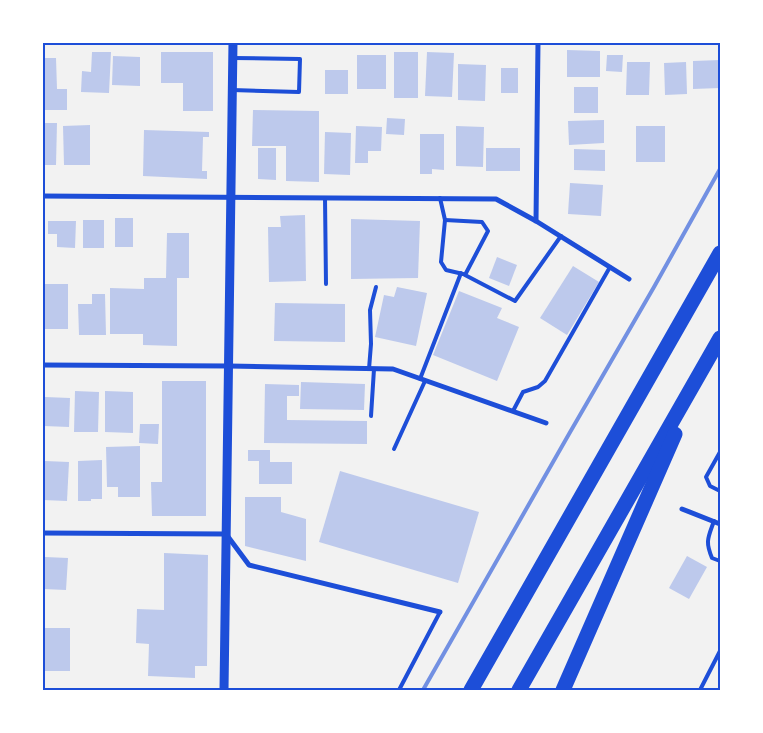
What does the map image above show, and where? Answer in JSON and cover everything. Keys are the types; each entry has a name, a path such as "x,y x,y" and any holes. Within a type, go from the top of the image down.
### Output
{"highway":[{"path":"471,690 720,253"},
{"path":"519,690 720,338"},
{"path":"562,690 708,360"}],"street":[{"path":"224,690 233,42"},
{"path":"536,221 538,42"},
{"path":"42,196 496,199 561,236 629,279"},
{"path":"42,365 393,369 546,423"},
{"path":"682,509 720,524"},
{"path":"42,533 226,534"},
{"path":"226,534 249,565 440,612"}],"lane":[{"path":"232,58 300,59 299,92 232,90"},
{"path":"324,198 326,284"},
{"path":"440,198 445,220 441,262 446,270 463,274 516,301 561,236"},
{"path":"394,449 463,274 488,231 482,222 445,220"},
{"path":"513,411 523,392 538,387 545,380 610,267"},
{"path":"371,416 370,310 376,287"},
{"path":"720,452 706,477 710,486 720,491"},
{"path":"714,521 707,541 712,558 720,561"},
{"path":"399,690 440,612"},
{"path":"700,690 720,651"}],"building":[{"path":"567,50 600,51 600,77 567,77"},
{"path":"92,52 111,52 109,93 81,92 82,71 91,72"},
{"path":"161,52 213,52 213,111 183,111 183,83 161,83"},
{"path":"394,52 418,52 418,98 394,98"},
{"path":"427,52 454,53 452,97 425,96"},
{"path":"357,55 386,55 386,89 357,89"},
{"path":"607,55 623,55 622,72 606,71"},
{"path":"113,56 140,57 140,86 112,85"},
{"path":"42,58 56,58 57,89 67,89 67,110 42,110"},
{"path":"720,60 720,88 693,89 693,61"},
{"path":"627,62 650,62 649,95 626,95"},
{"path":"686,62 687,94 665,95 664,63"},
{"path":"458,64 486,65 485,101 458,100"},
{"path":"501,68 518,68 518,93 501,93"},
{"path":"325,70 348,70 348,94 325,94"},
{"path":"574,87 598,87 598,113 574,113"},
{"path":"253,110 319,111 319,182 286,181 286,146 252,146"},
{"path":"387,118 405,119 404,135 386,134"},
{"path":"604,120 604,143 569,145 568,121"},
{"path":"42,123 57,123 56,165 42,165"},
{"path":"90,125 90,165 64,165 63,126"},
{"path":"356,126 382,127 381,151 368,151 368,163 355,163"},
{"path":"456,126 484,127 483,167 456,166"},
{"path":"636,126 665,126 665,162 636,162"},
{"path":"144,130 209,132 209,137 203,137 202,171 207,171 207,179 143,176"},
{"path":"325,132 351,133 350,175 324,174"},
{"path":"420,134 444,134 444,170 432,169 432,174 420,174"},
{"path":"258,148 276,148 276,180 258,179"},
{"path":"486,148 520,148 520,171 486,171"},
{"path":"574,149 605,150 605,171 574,170"},
{"path":"570,183 603,185 601,216 568,214"},
{"path":"305,215 306,281 269,282 268,227 281,227 280,216"},
{"path":"115,218 133,218 133,247 115,247"},
{"path":"351,219 420,221 418,278 351,279"},
{"path":"83,220 104,220 104,248 83,248"},
{"path":"48,221 76,221 75,248 57,247 57,234 48,234"},
{"path":"167,233 189,233 189,278 177,278 177,346 143,345 143,334 110,334 110,288 144,289 144,278 166,278"},
{"path":"497,257 517,265 509,286 489,278"},
{"path":"573,266 599,282 567,335 540,318"},
{"path":"45,284 68,284 68,329 45,329"},
{"path":"397,287 427,293 416,346 375,337 384,295 394,297"},
{"path":"459,291 502,308 497,318 519,327 497,381 433,355"},
{"path":"92,294 105,294 106,335 79,335 78,304 92,304"},
{"path":"275,303 345,304 345,342 274,341"},
{"path":"162,381 206,381 206,516 152,516 151,482 162,482"},
{"path":"301,382 365,384 364,410 300,409"},
{"path":"265,384 299,385 299,396 287,396 287,420 367,421 367,444 264,443"},
{"path":"75,391 99,392 98,432 74,432"},
{"path":"105,391 133,392 133,433 105,432"},
{"path":"45,397 70,398 69,427 44,426"},
{"path":"140,424 159,424 158,444 139,443"},
{"path":"140,446 140,497 118,497 118,487 107,487 106,447"},
{"path":"248,450 270,450 270,462 292,462 292,484 259,484 259,461 248,461"},
{"path":"102,460 102,499 78,501 78,461"},
{"path":"45,461 69,462 67,501 43,500"},
{"path":"340,471 479,512 458,583 319,542"},
{"path":"245,497 281,497 281,512 306,519 306,561 245,546"},
{"path":"164,553 208,555 207,666 195,666 195,678 148,676 149,644 136,643 137,609 164,610"},
{"path":"687,556 707,567 689,599 669,588"},
{"path":"45,557 68,558 66,590 43,589"},
{"path":"43,628 70,628 70,671 43,671"}],"railway":[{"path":"423,690 720,169"}]}
